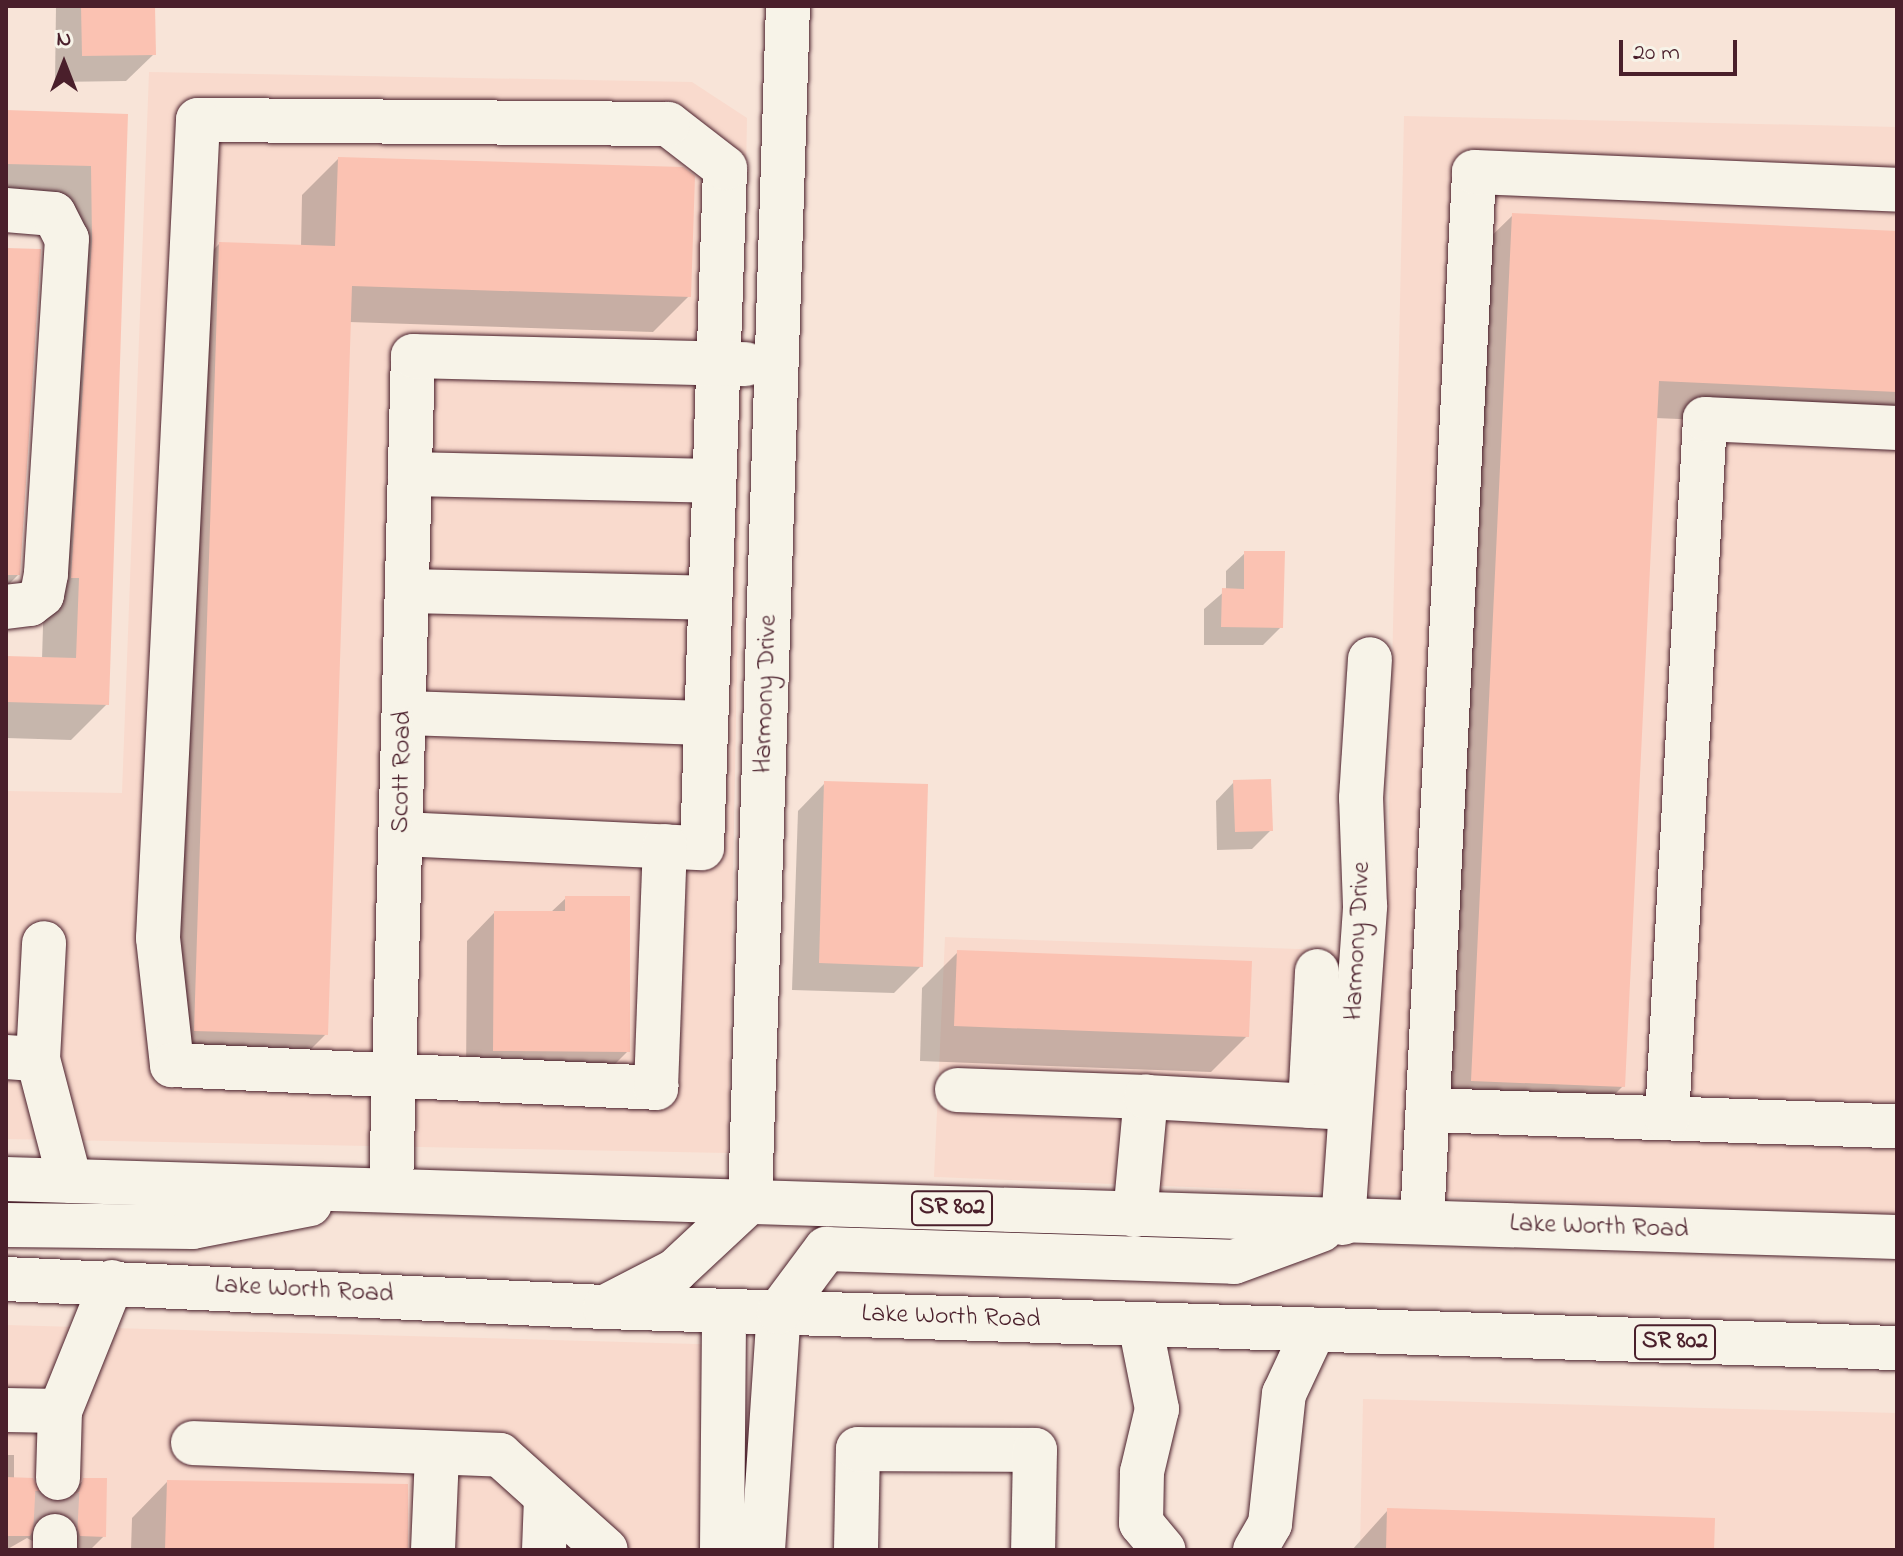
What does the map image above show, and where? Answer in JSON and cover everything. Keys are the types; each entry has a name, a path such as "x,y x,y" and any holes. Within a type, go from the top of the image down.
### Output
{"main road":[{"name":"Harmony Drive","path":"750,1201 788,6"},
{"path":"198,120 668,124 725,168 716,363 705,723 684,847 656,1088 172,1065 158,938 198,120"},
{"path":"1422,1222 1474,172 1897,190"},
{"path":"6,210 54,214 67,239 46,574 42,595 30,604 6,607"},
{"name":"Scott Road","path":"391,1188 413,356 716,363"},
{"path":"716,363 777,365"},
{"path":"1667,1118 1705,419 1897,428"},
{"path":"410,474 713,481"},
{"path":"407,591 709,598"},
{"name":"Harmony Drive","path":"1343,1223 1330,1107 1365,906 1361,798 1370,659"},
{"path":"405,713 705,723"},
{"path":"402,834 684,847 762,855"},
{"path":"44,943 22,1058 70,1181"},
{"path":"957,1090 1330,1107 1317,971"},
{"path":"1135,1215 1146,1097"},
{"path":"1428,1110 1897,1126"},
{"name":"Lake Worth Road","path":"6,1179 391,1188 1343,1223 1422,1222 1897,1237"},
{"path":"6,1225 193,1227 391,1188"},
{"path":"605,1307 675,1271 750,1201"},
{"path":"763,1550 779,1312 826,1249 1234,1262 1343,1223"},
{"name":"Lake Worth Road","path":"6,1279 605,1307 1897,1348"},
{"path":"58,1478 60,1411 112,1282"},
{"path":"722,1550 724,1311"},
{"path":"1140,1324 1157,1409 1142,1472 1141,1523 1164,1550"},
{"path":"1820,1346 1897,1324"},
{"path":"1255,1550 1270,1524 1284,1394 1314,1330"},
{"path":"6,1410 60,1411"},
{"path":"193,1443 500,1455 606,1550"},
{"path":"856,1550 858,1449 915,1449 1035,1450 1033,1550"},
{"path":"433,1550 437,1453"},
{"path":"544,1550 546,1497"}],"shaded area":[{"path":"149,72 692,82 747,118 728,1153 6,1139 6,791 122,793"},
{"path":"1404,116 1897,127 1897,1215 934,1177 945,937 1386,952"},
{"path":"6,1325 733,1345 736,1550 6,1550"},
{"path":"1363,1399 1897,1413 1897,1550 1360,1550"}],"building":[{"path":"81,6 155,6 156,55 82,56"},
{"path":"6,110 128,114 109,705 6,702 6,656 76,658 79,578 71,578 92,241 91,166 6,164"},
{"path":"338,157 683,167 695,176 691,297 352,286 328,1035 194,1031 219,242 335,246"},
{"path":"1512,213 1897,231 1897,392 1659,381 1625,1087 1471,1081"},
{"path":"6,248 41,249 20,575 6,575"},
{"path":"1244,551 1285,551 1283,628 1221,627 1222,588 1244,589"},
{"path":"1271,779 1273,831 1235,832 1233,780"},
{"path":"824,781 928,784 923,967 819,963"},
{"path":"565,896 630,896 630,1052 493,1051 494,911 565,911"},
{"path":"957,950 1252,961 1249,1037 954,1026"},
{"path":"6,1477 33,1478 44,1499 58,1503 79,1492 83,1478 107,1478 106,1537 80,1536 76,1523 56,1511 42,1515 30,1536 6,1536"},
{"path":"167,1480 408,1484 408,1550 165,1550"},
{"path":"1387,1508 1715,1518 1714,1550 1386,1550"}],"tunnel":[{"path":"55,1536 58,1478"}]}
